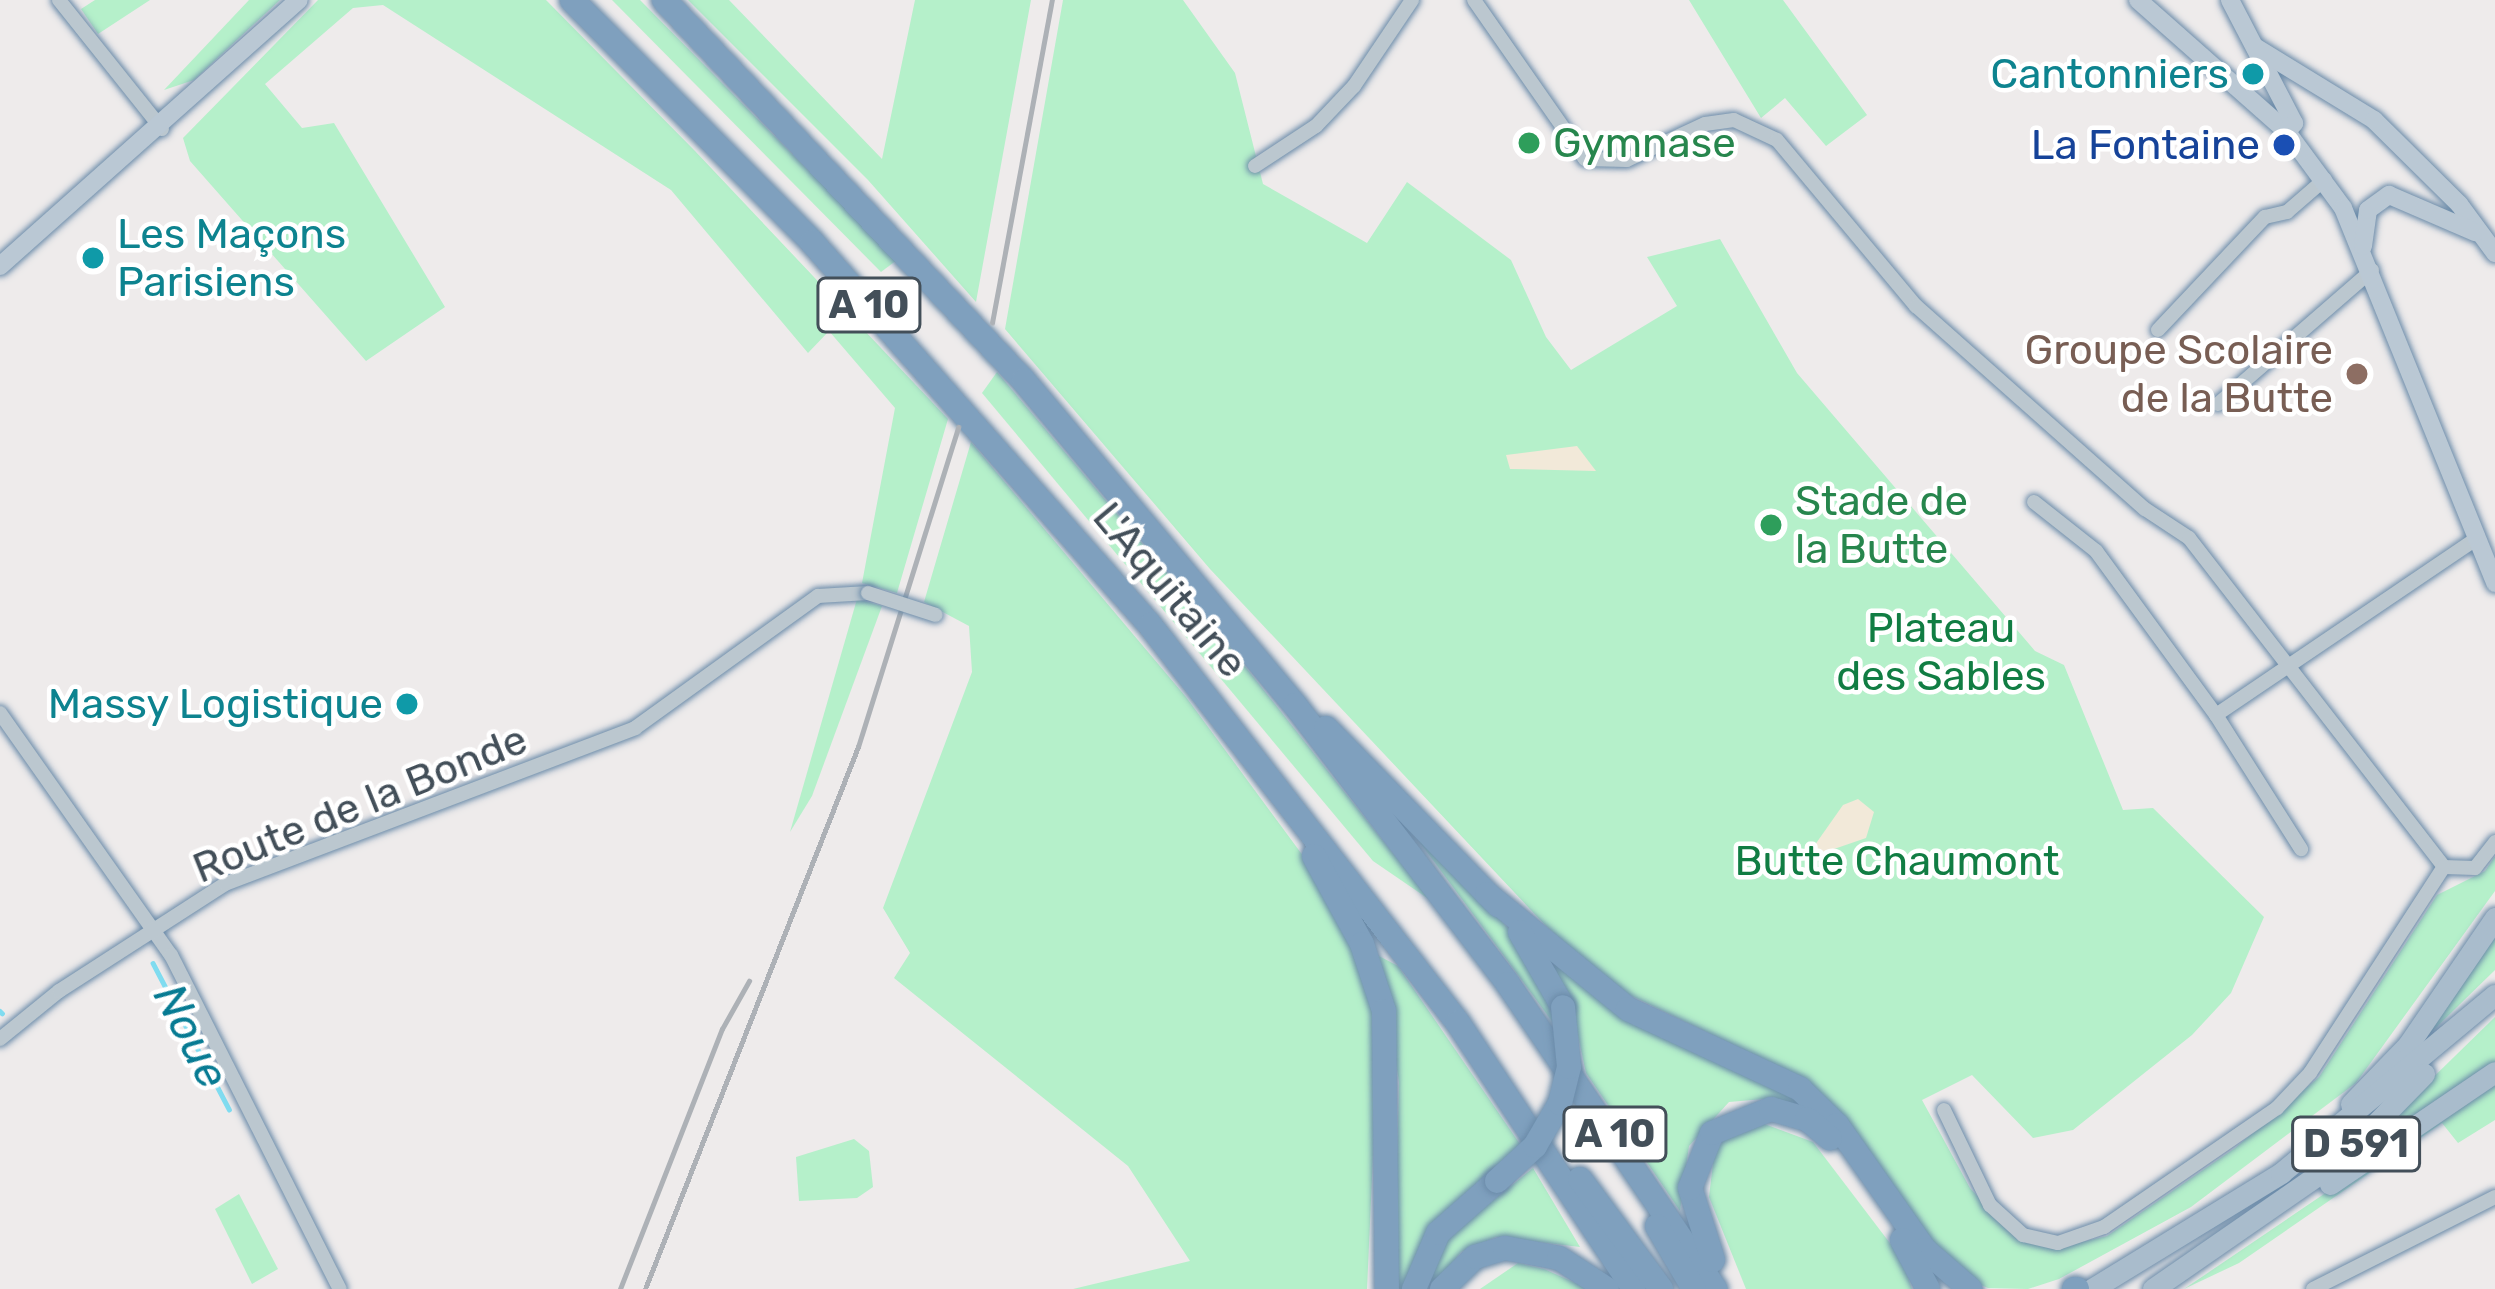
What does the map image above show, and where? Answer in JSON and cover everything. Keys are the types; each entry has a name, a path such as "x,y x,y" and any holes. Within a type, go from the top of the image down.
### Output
{"highway":[{"name":"L'Aquitaine","path":"572,0 908,346 1275,780 1484,1061 1634,1289"},
{"name":"L'Aquitaine","path":"664,0 1024,381 1295,705 1508,984 1715,1289"},
{"path":"1295,705 1344,742 1487,894 1535,952 1563,1007 1569,1067 1561,1103 1535,1146 1438,1233 1414,1289"},
{"path":"1275,780 1285,815 1352,923 1384,1012 1382,1206 1387,1289"},
{"path":"1487,894 1628,1009 1800,1089 1837,1125 1925,1250 1970,1289"},
{"path":"1508,984 1694,1289"},
{"path":"1484,1061 1660,1289"},
{"path":"1728,1289 1696,1225 1692,1168 1728,1120 1771,1109 1808,1119 1832,1141 1928,1289"},
{"path":"1373,1289 1382,1206"},
{"path":"1442,1289 1474,1257 1522,1250 1559,1258 1607,1289"},
{"path":"1462,1289 1487,1264 1522,1250"}],"main road":[{"path":"0,266 162,129 299,0"},
{"path":"2138,0 2287,132 2325,179 2362,246 2495,583"},
{"path":"2230,0 2294,123 2287,132"},
{"path":"2255,47 2374,120 2495,253"},
{"path":"2362,246 2368,210 2389,195 2479,234"},
{"path":"2296,1160 2408,1045 2495,918"},
{"name":"D 591","path":"2092,1289 2296,1160 2495,998"},
{"name":"D 591","path":"2153,1289 2197,1264 2341,1159 2495,998"},
{"path":"2197,1264 2268,1228 2495,1072"}],"street":[{"path":"59,0 162,129"},
{"path":"1255,166 1316,126 1354,86 1412,0"},
{"path":"1474,0 1593,162 1628,160 1706,124 1734,120 1777,140 1916,306 2145,509 2188,538 2444,867"},
{"path":"2158,330 2265,217 2287,212 2325,179"},
{"path":"2218,404 2372,270"},
{"path":"2034,502 2096,551 2216,715 2301,849"},
{"path":"2216,715 2477,538"},
{"name":"Route de la Bonde","path":"0,1040 154,927 225,884 635,728 818,596 868,593 936,615"},
{"path":"0,713 154,927 340,1289"},
{"path":"2444,867 2476,868 2495,842"},
{"path":"1944,1110 1990,1205 2024,1235 2058,1243 2104,1227 2277,1108 2310,1073 2444,867"},
{"path":"2312,1289 2494,1200"}],"green space":[{"path":"95,0 150,0 98,34 81,9"},
{"path":"249,0 280,0 194,80 164,90"},
{"path":"318,0 546,0 695,151 948,419 897,593 862,583 895,408 829,331 808,353 671,190 383,5 353,8 265,84 302,128 334,123 445,307 366,361 190,161 183,138"},
{"path":"612,0 640,0 897,260 881,272"},
{"path":"688,0 729,0 882,159 915,0 1031,0 976,302 868,180"},
{"name":"Butte Chaumont","path":"1063,0 1183,0 1235,73 1263,184 1367,243 1407,182 1511,260 1546,337 1571,370 1677,306 1647,257 1720,239 1797,373 2035,651 2064,665 2123,810 2153,808 2264,917 2231,993 2192,1035 2073,1130 2033,1138 1972,1075 1922,1100 1970,1188 2018,1240 2053,1249 2107,1236 2235,1148 2319,1077 2437,895 2485,871 2495,856 2495,891 2356,1083 2191,1207 2059,1279 2028,1289 1988,1288 1961,1277 1808,1081 1613,987 1545,925 1210,569 1005,329"},
{"path":"1689,0 1783,0 1867,115 1826,146 1785,98 1761,118"},
{"path":"997,372 1225,641 1430,900 1373,861 982,393"},
{"path":"971,442 1186,697 1315,872 1351,947 1370,992 1378,1046 1367,1289 1073,1289 1190,1261 1128,1166 894,978 910,953 883,908 972,672 969,626 924,602"},
{"path":"857,599 882,606 812,796 790,832"},
{"path":"1396,810 1525,946 1557,1028"},
{"path":"2495,926 2495,970 2416,1047"},
{"path":"1545,955 1757,1074 1824,1120 1764,1099 1729,1102 1689,1146 1680,1211 1586,1073 1569,994"},
{"path":"1379,956 1398,966 1522,1147 1406,1289 1394,1289 1399,1082"},
{"path":"2495,1017 2495,1062 2371,1144 2374,1135"},
{"path":"2495,1078 2495,1120 2458,1143 2442,1123 2239,1263 2184,1289"},
{"path":"1740,1115 1813,1142 1902,1259 1912,1289 1746,1289 1709,1197 1714,1155"},
{"path":"854,1139 869,1151 873,1187 857,1198 799,1201 796,1157"},
{"path":"1533,1168 1580,1247 1496,1237 1461,1252 1436,1284 1428,1281 1448,1237"},
{"path":"239,1194 278,1269 252,1284 215,1209"},
{"path":"1518,1263 1544,1269 1589,1289 1480,1289"}],"sand":[{"path":"1577,446 1596,471 1510,469 1506,455"},
{"path":"1858,799 1874,812 1866,838 1805,859 1843,805"}],"waterway":[{"name":"Noue","path":"153,963 229,1109"}],"railway":[{"path":"992,323 1052,0"},
{"path":"645,1289 858,747 958,427"},
{"path":"620,1289 722,1029 749,981"}],"place":[{"name":"Cantonniers","path":"2253,74"},
{"name":"Gymnase","path":"1529,143"},
{"name":"La Fontaine","path":"2284,145"},
{"name":"Les Maçons Parisiens","path":"93,258"},
{"name":"Groupe Scolaire de la Butte","path":"2357,374"},
{"name":"Stade de la Butte","path":"1771,525"},
{"name":"Massy Logistique","path":"407,704"}],"park label":[{"name":"Plateau des Sables","path":"1941,652"}]}
